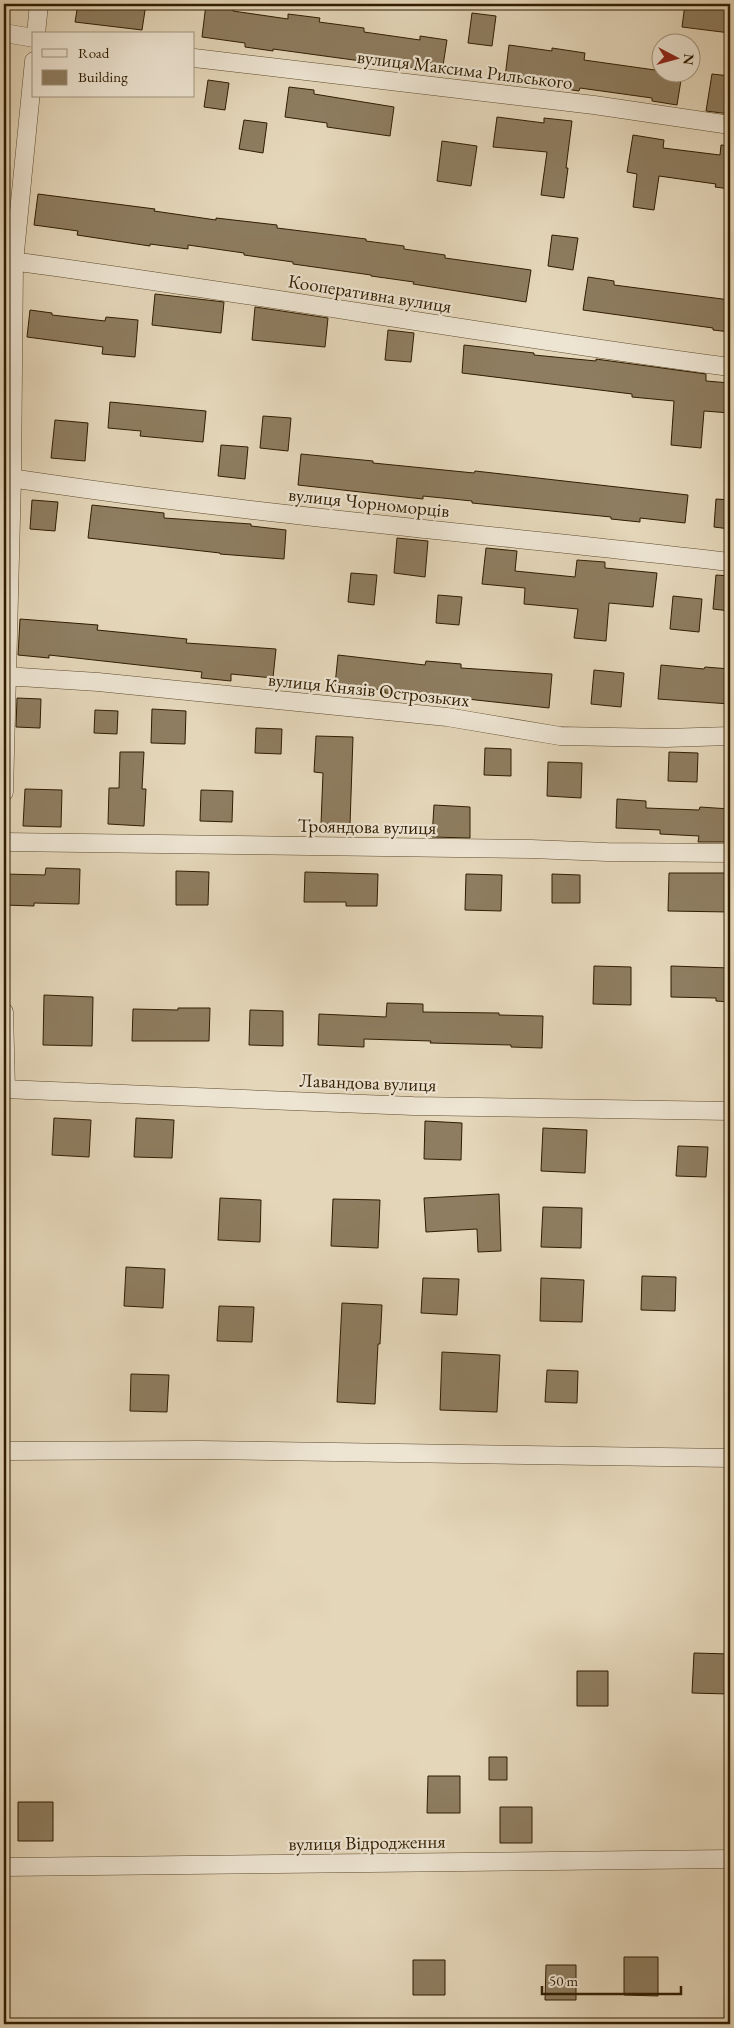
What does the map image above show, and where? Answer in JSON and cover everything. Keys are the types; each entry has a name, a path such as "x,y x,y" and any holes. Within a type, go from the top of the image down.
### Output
{"street":[{"path":"36,32 39,4"},
{"path":"4,33 32,38"},
{"name":"вулиця Максима Рильського","path":"195,58 594,105 730,125"},
{"path":"4,792 9,261 32,77"},
{"name":"Кооперативна вулиця","path":"9,261 124,276 576,346 730,367"},
{"name":"вулиця Чорноморців","path":"8,477 79,488 361,524 518,538 730,562"},
{"name":"вулиця Князів Острозьких","path":"5,676 98,682 447,717 560,736 666,738 730,736"},
{"name":"Трояндова вулиця","path":"4,842 730,853"},
{"path":"4,1012 4,1090"},
{"name":"Лавандова вулиця","path":"4,1090 413,1106 730,1111"},
{"path":"4,1451 200,1450 730,1458"},
{"name":"вулиця Відродження","path":"4,1867 730,1859"}],"building":[{"path":"78,4 146,4 142,30 75,22"},
{"path":"206,4 234,8 233,11 288,19 288,14 320,18 319,22 364,28 364,32 420,40 420,36 447,40 442,72 273,49 273,51 245,47 245,43 202,37"},
{"path":"685,4 730,5 730,33 682,27"},
{"path":"472,13 496,16 492,46 468,43"},
{"path":"509,45 552,51 552,48 585,53 584,60 652,70 652,82 681,82 677,105 652,101 652,98 580,88 579,91 547,86 548,83 505,77"},
{"path":"712,74 730,76 730,114 706,111"},
{"path":"208,80 229,83 225,110 204,107"},
{"path":"289,87 314,90 314,94 394,107 390,136 327,127 327,123 285,117"},
{"path":"497,117 544,123 544,118 572,121 564,198 541,195 547,152 493,147"},
{"path":"244,120 267,123 263,153 239,149"},
{"path":"633,135 664,140 663,148 720,155 721,145 730,146 730,189 715,187 716,184 659,176 654,210 633,207 637,174 627,172"},
{"path":"442,141 477,146 471,186 437,181"},
{"path":"38,194 155,209 154,211 216,220 216,218 277,225 277,228 366,239 366,241 404,246 404,249 445,255 445,258 531,270 526,302 413,284 414,282 293,264 293,262 244,255 244,253 188,245 188,249 150,244 150,246 77,235 78,231 34,225"},
{"path":"552,235 578,238 573,270 548,266"},
{"path":"588,277 614,281 614,285 730,300 730,332 583,310"},
{"path":"155,294 224,302 221,333 152,325"},
{"path":"255,307 328,318 325,347 252,340"},
{"path":"30,310 52,313 52,315 105,321 106,317 138,320 135,357 102,354 103,347 27,337"},
{"path":"388,330 414,333 411,362 385,360"},
{"path":"464,345 534,353 534,355 596,361 596,359 706,374 706,381 730,383 730,413 704,411 701,448 671,445 674,401 632,397 632,394 462,373"},
{"path":"110,402 206,411 203,442 140,436 141,431 108,428"},
{"path":"263,416 291,418 288,451 260,448"},
{"path":"55,420 88,423 85,461 51,458"},
{"path":"221,445 248,447 245,479 218,476"},
{"path":"301,454 688,495 685,523 640,518 640,522 611,519 611,517 472,503 472,501 423,496 423,499 298,485"},
{"path":"716,499 730,500 730,529 714,527"},
{"path":"32,500 58,502 55,531 30,529"},
{"path":"92,505 164,513 164,518 251,524 251,526 286,530 284,559 220,554 88,538"},
{"path":"397,538 428,541 425,577 394,573"},
{"path":"486,548 517,551 515,571 575,577 577,560 605,562 605,568 657,573 653,607 609,603 606,641 574,638 578,609 524,604 525,588 482,584"},
{"path":"351,573 377,575 374,605 348,602"},
{"path":"716,575 730,576 730,611 713,609"},
{"path":"438,595 462,597 459,625 436,623"},
{"path":"673,596 702,599 699,632 670,629"},
{"path":"20,619 98,625 97,630 187,639 186,643 276,649 273,678 231,674 231,681 201,678 202,672 49,655 49,658 18,655"},
{"path":"338,655 425,665 426,661 461,664 461,668 552,674 549,708 458,698 457,704 422,700 422,696 385,693 385,690 335,685"},
{"path":"661,665 704,669 705,667 730,669 730,704 658,699"},
{"path":"594,670 624,673 621,707 591,704"},
{"path":"17,698 41,699 40,728 16,727"},
{"path":"152,709 186,711 185,744 151,743"},
{"path":"95,710 118,711 117,734 94,733"},
{"path":"256,728 282,729 281,754 255,753"},
{"path":"316,736 353,737 350,825 321,824 323,773 314,772"},
{"path":"485,748 511,749 511,776 484,775"},
{"path":"120,752 144,752 142,789 146,789 144,826 108,824 109,788 119,788"},
{"path":"669,752 698,753 697,782 668,781"},
{"path":"548,762 582,763 581,798 547,796"},
{"path":"25,789 62,790 61,827 23,826"},
{"path":"201,790 233,791 232,822 200,821"},
{"path":"617,799 646,801 646,808 699,810 700,807 730,809 730,842 698,842 699,836 660,834 660,830 616,828"},
{"path":"434,805 470,807 470,838 432,837"},
{"path":"46,868 80,869 79,904 34,903 34,906 4,905 4,874 45,875"},
{"path":"176,871 209,872 208,905 176,905"},
{"path":"305,872 378,874 377,906 346,906 346,902 304,902"},
{"path":"669,873 730,873 730,912 668,911"},
{"path":"466,874 502,875 501,911 465,910"},
{"path":"552,874 580,875 580,903 552,903"},
{"path":"594,966 631,967 631,1005 593,1004"},
{"path":"671,966 730,968 730,1002 716,1001 716,998 671,997"},
{"path":"44,995 93,997 92,1046 43,1045"},
{"path":"387,1003 423,1004 423,1012 499,1013 499,1015 543,1016 542,1048 364,1039 364,1047 318,1045 319,1014 386,1017"},
{"path":"178,1008 210,1008 209,1041 132,1041 133,1009 178,1010"},
{"path":"250,1010 283,1011 283,1046 249,1045"},
{"path":"54,1118 91,1120 89,1157 52,1155"},
{"path":"136,1118 174,1120 172,1158 134,1157"},
{"path":"425,1121 462,1123 461,1160 424,1159"},
{"path":"543,1128 587,1130 585,1173 541,1171"},
{"path":"678,1146 708,1147 706,1177 676,1176"},
{"path":"499,1194 501,1251 478,1252 477,1229 426,1232 424,1198"},
{"path":"220,1198 261,1200 260,1242 218,1240"},
{"path":"333,1199 380,1200 378,1248 331,1246"},
{"path":"543,1207 582,1208 581,1248 541,1247"},
{"path":"126,1267 165,1269 163,1308 124,1306"},
{"path":"642,1276 676,1277 675,1311 641,1310"},
{"path":"423,1278 459,1279 457,1315 421,1313"},
{"path":"541,1278 584,1280 582,1322 540,1321"},
{"path":"342,1303 382,1305 375,1404 337,1402"},
{"path":"219,1306 254,1307 252,1342 217,1341"},
{"path":"442,1352 500,1355 497,1412 440,1410"},
{"path":"547,1370 578,1371 577,1403 545,1402"},
{"path":"131,1374 169,1375 167,1412 130,1411"},
{"path":"694,1653 730,1654 728,1694 692,1693"},
{"path":"577,1671 608,1671 608,1706 577,1706"},
{"path":"489,1757 507,1757 507,1780 489,1780"},
{"path":"428,1776 460,1776 460,1813 427,1813"},
{"path":"18,1802 53,1802 53,1841 18,1841"},
{"path":"500,1807 532,1807 532,1843 500,1843"},
{"path":"624,1957 658,1957 658,1996 624,1995"},
{"path":"413,1960 445,1960 445,1995 413,1995"},
{"path":"546,1965 576,1965 576,2000 545,2000"}]}
